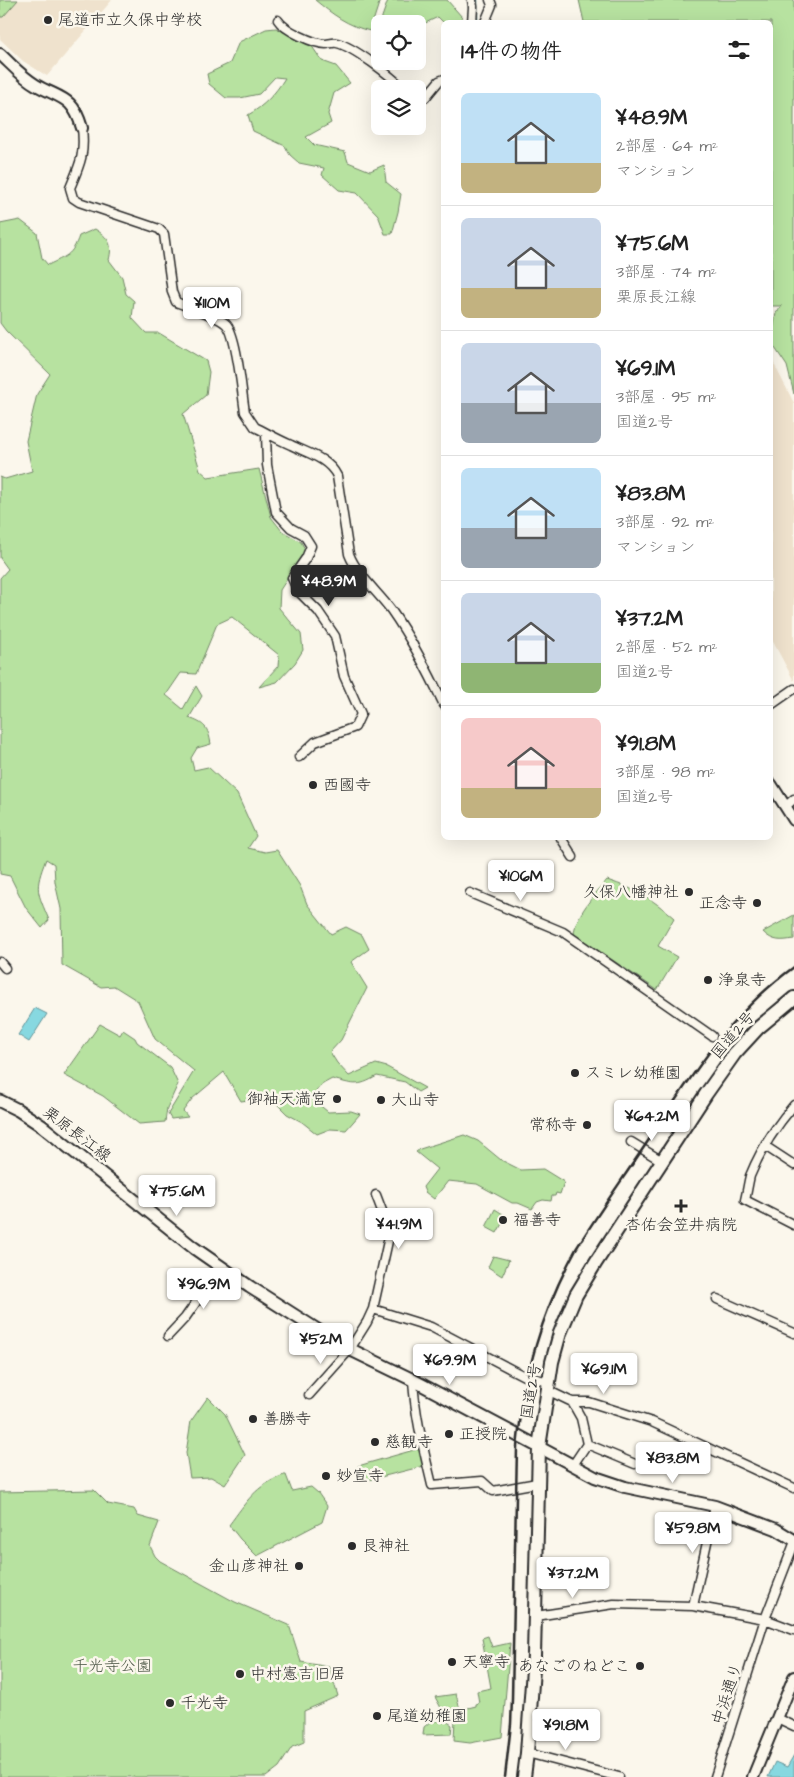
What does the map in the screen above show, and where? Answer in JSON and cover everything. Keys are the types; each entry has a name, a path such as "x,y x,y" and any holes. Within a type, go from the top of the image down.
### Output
{"highway":[{"name":"国道2号","path":"524,1777 536,1616 539,1446 554,1350 576,1295 599,1256 662,1161 731,1050 794,998"}],"main road":[{"name":"栗原長江線","path":"0,1101 42,1126 220,1268 341,1345 413,1380 539,1446"}],"street":[{"path":"472,0 472,20"},
{"path":"486,20 492,5 490,0"},
{"path":"278,20 286,29 320,43 336,42 352,50 395,80"},
{"path":"0,54 19,73 37,85 57,94 78,113 84,146 82,160 70,188 73,198 79,202 159,229 164,234 172,292 176,302 214,317 226,324 231,330 244,412 255,427 324,461 333,468 349,554 353,564 382,597 401,624 441,698"},
{"path":"426,97 441,80"},
{"path":"266,433 267,465 276,512 291,528 304,535 311,546 306,558 292,578 298,590 318,611 335,636 344,676 361,714 355,727 315,742 299,756"},
{"path":"773,704 794,689"},
{"path":"773,786 790,803 794,820"},
{"path":"562,840 573,857"},
{"path":"470,893 563,932 712,1036"},
{"path":"794,1105 765,1146 750,1177 746,1200 794,1225"},
{"path":"631,1142 662,1161"},
{"path":"765,1146 794,1165"},
{"path":"309,1395 350,1349 367,1322 372,1309 390,1232 376,1195"},
{"path":"168,1336 185,1318 220,1268"},
{"path":"717,1299 794,1333"},
{"path":"372,1309 431,1327 524,1376 548,1386 572,1402 581,1418 587,1444 573,1465"},
{"path":"413,1380 414,1400 423,1450 432,1485 482,1481 492,1491 537,1483"},
{"path":"572,1402 589,1402 652,1422 794,1488"},
{"path":"587,1444 635,1464"},
{"path":"539,1446 595,1476 625,1487 715,1506 776,1529 794,1542"},
{"path":"693,1606 715,1506"},
{"name":"中浜通り","path":"715,1777 765,1619 794,1542"},
{"path":"536,1616 614,1604 693,1606 765,1619 794,1630"},
{"path":"753,1777 794,1677"},
{"path":"777,1718 794,1726"},
{"path":"527,1753 619,1777"}],"shaded area":[{"name":"尾道市立久保中学校","path":"0,0 112,0 47,76 23,61 0,39"},
{"path":"773,362 794,403 794,681 773,642"}],"green space":[{"path":"0,0 18,0 3,17 0,17"},
{"path":"315,0 380,0 375,15 371,15 370,31 341,19"},
{"path":"388,0 447,0 463,20 441,20 438,17 426,23 426,15 383,15"},
{"path":"579,0 794,0 794,394 787,366 773,345 776,313 782,306 773,306 773,20 584,20"},
{"path":"276,28 311,45 322,61 336,66 350,83 334,93 328,114 331,123 306,137 314,145 345,152 348,162 370,171 384,165 386,182 401,194 392,234 385,234 378,215 357,193 339,190 322,175 324,168 299,163 290,155 285,146 253,131 248,115 269,99 285,78 275,77 259,94 240,98 226,98 209,84 207,74 230,63 239,42 266,29"},
{"path":"20,220 37,233 42,258 48,265 68,255 74,248 79,236 95,229 104,235 110,246 109,260 122,277 126,294 134,301 132,318 146,333 159,333 206,361 209,372 206,395 183,414 200,470 208,477 259,469 271,517 282,531 301,542 307,553 296,565 280,590 279,608 301,634 303,650 295,663 277,682 259,687 278,666 279,655 232,617 217,624 196,674 181,673 166,695 183,709 196,686 202,696 189,718 205,727 211,744 197,748 191,758 194,770 208,767 237,794 256,836 248,848 265,852 277,850 300,886 307,904 331,934 346,927 362,935 369,949 351,962 367,988 341,1040 330,1052 349,1076 376,1064 387,1067 425,1088 418,1092 405,1082 377,1076 360,1084 332,1079 321,1085 317,1090 316,1102 328,1112 351,1111 360,1114 346,1130 330,1129 317,1134 302,1122 287,1114 270,1097 241,1101 224,1072 192,1099 183,1111 188,1117 171,1119 168,1114 194,1071 155,1039 138,1001 114,986 101,987 62,965 61,909 55,882 54,864 46,859 40,878 38,890 49,920 42,928 26,908 10,876 0,874 0,578 8,569 0,558 0,477 5,479 32,471 26,441 37,394 50,374 0,323 0,224"},
{"path":"607,880 643,895 674,918 658,946 677,957 657,990 574,934 575,927 582,913"},
{"path":"794,915 794,939 777,940 770,938 763,932"},
{"path":"100,1024 120,1035 123,1030 170,1067 178,1084 167,1108 165,1122 139,1124 103,1096 64,1075"},
{"path":"464,1135 478,1141 501,1160 521,1170 543,1169 564,1182 560,1194 556,1193 555,1196 552,1196 551,1201 543,1200 537,1202 532,1209 518,1203 512,1203 477,1184 448,1181 434,1199 425,1192 423,1187 437,1169 416,1152"},
{"path":"495,1209 506,1216 497,1233 486,1227"},
{"path":"493,1256 509,1260 502,1276 488,1267"},
{"path":"208,1397 225,1414 245,1455 225,1485 211,1477 190,1478 186,1453 191,1421"},
{"path":"421,1448 424,1466 365,1481 358,1466"},
{"path":"286,1475 292,1491 311,1487 318,1493 327,1506 322,1522 257,1556 229,1525 252,1495 274,1479"},
{"name":"千光寺公園","path":"94,1490 108,1504 134,1509 138,1516 159,1522 150,1546 160,1561 235,1602 289,1625 301,1662 329,1667 338,1696 304,1711 304,1742 292,1747 279,1767 266,1777 0,1777 0,1492"},
{"path":"488,1636 492,1647 510,1643 502,1737 470,1743 454,1741 455,1718 445,1715 435,1697 456,1694 460,1710 476,1706 479,1703 477,1691 491,1688 482,1638"},
{"path":"431,1721 446,1721 452,1725 451,1734 423,1735 424,1727"}],"water":[{"path":"35,1008 47,1014 29,1042 18,1035"},
{"path":"794,1755 794,1777 768,1777 775,1762 787,1767"}],"waterway":[{"path":"477,0 477,20"}],"tunnel":[{"path":"712,1036 728,1048"}],"railway":[{"path":"505,1777 512,1699 517,1447 530,1369 544,1321 563,1273 576,1249 683,1088 733,1023 752,1003 794,967"}],"place":[{"name":"尾道市立久保中学校","path":"48,20"},
{"name":"西國寺","path":"313,785"},
{"name":"久保八幡神社","path":"689,892"},
{"name":"正念寺","path":"757,903"},
{"name":"浄泉寺","path":"708,980"},
{"name":"スミレ幼稚園","path":"575,1073"},
{"name":"御袖天満宮","path":"337,1099"},
{"name":"大山寺","path":"381,1100"},
{"name":"常称寺","path":"587,1125"},
{"name":"杏佑会笠井病院","path":"681,1206"},
{"name":"福善寺","path":"503,1220"},
{"name":"善勝寺","path":"253,1419"},
{"name":"正授院","path":"449,1434"},
{"name":"慈観寺","path":"375,1442"},
{"name":"妙宣寺","path":"326,1476"},
{"name":"艮神社","path":"352,1546"},
{"name":"金山彦神社","path":"299,1566"},
{"name":"天寧寺","path":"452,1662"},
{"name":"あなごのねどこ","path":"640,1666"},
{"name":"中村憲吉旧居","path":"240,1674"},
{"name":"千光寺","path":"170,1703"},
{"name":"尾道幼稚園","path":"377,1716"}]}
